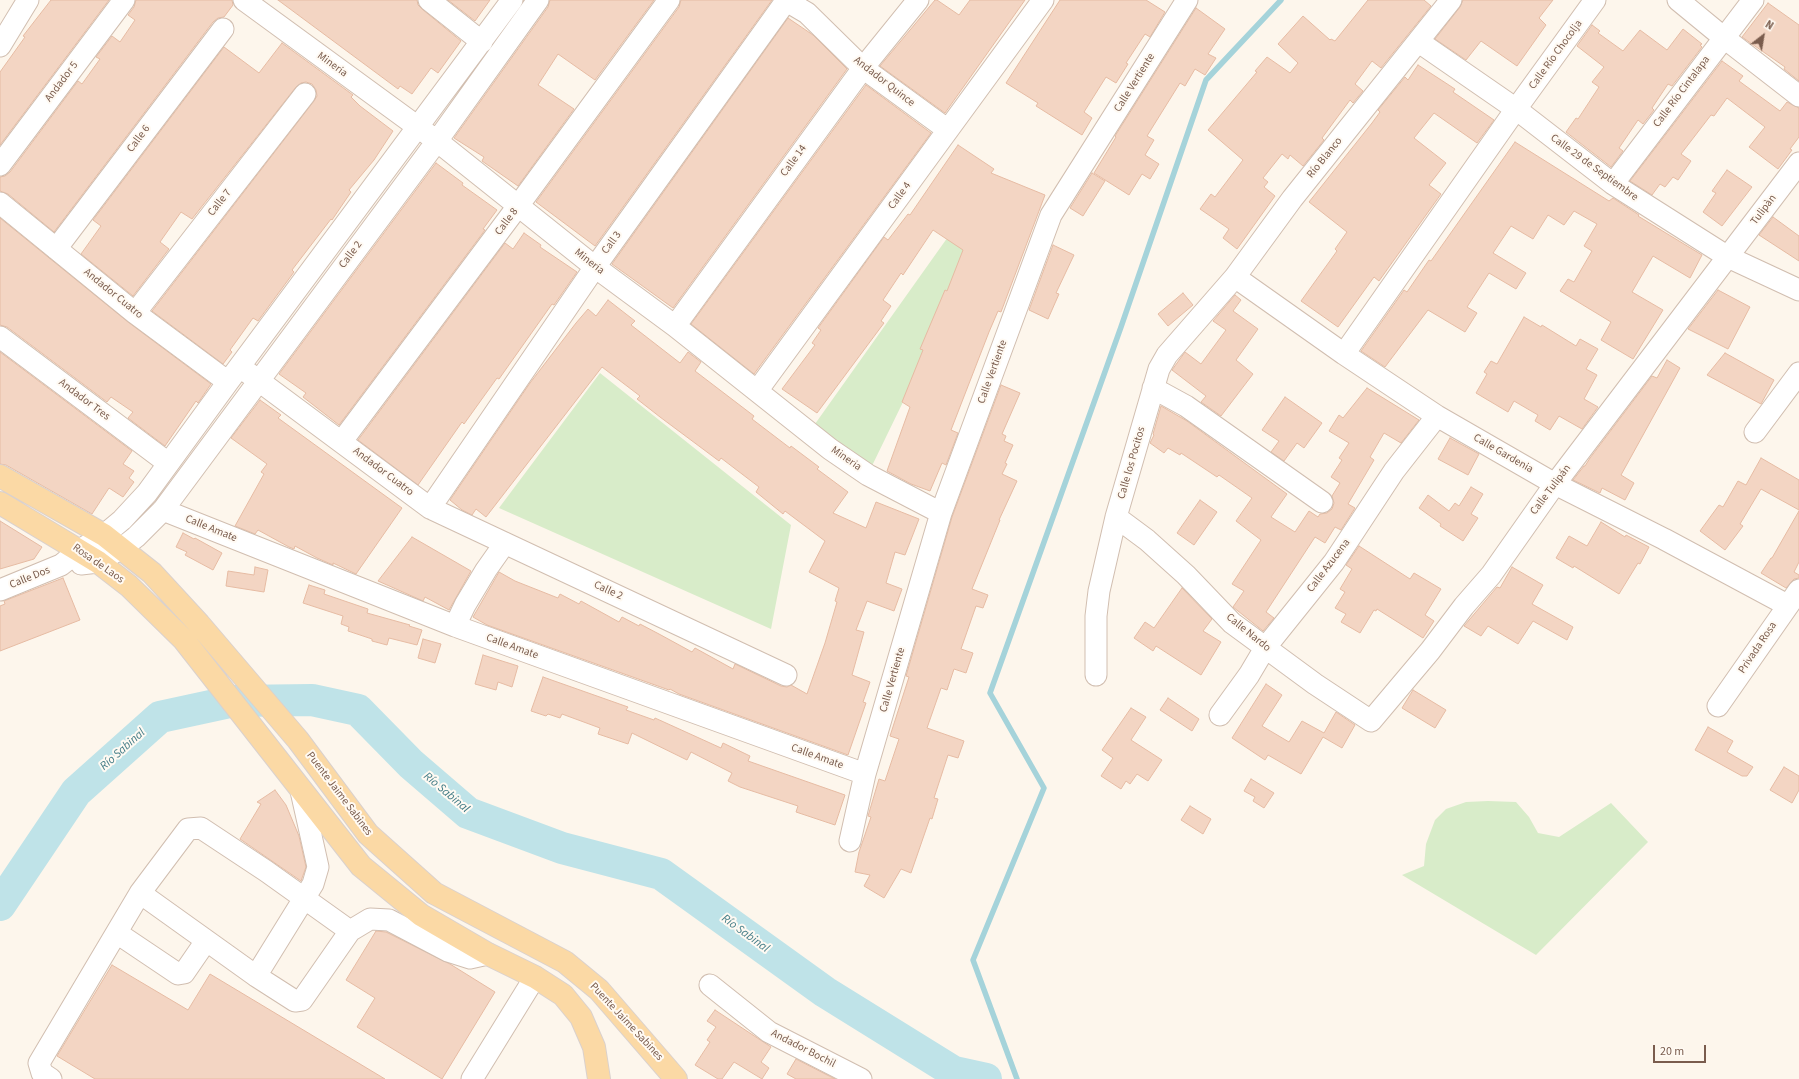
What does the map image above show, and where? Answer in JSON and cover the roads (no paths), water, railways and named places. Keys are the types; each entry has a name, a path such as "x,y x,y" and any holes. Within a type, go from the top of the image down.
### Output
{"main road":[{"path":"0,476 104,535"},
{"name":"Rosa de Laos","path":"0,503 80,550 130,586 184,640 301,791"},
{"name":"Puente Jaime Sabines","path":"104,535 152,573 200,624 298,740 368,834 434,893 565,962 599,990 676,1079"},
{"path":"301,791 361,866 421,915 488,954 535,977 563,995 581,1018 594,1047 599,1079"}],"street":[{"path":"0,46 28,0"},
{"name":"Andador 5","path":"0,165 124,0"},
{"name":"Mineria","path":"244,0 437,141 595,267 675,326 830,449 868,475 941,513"},
{"path":"429,0 482,42"},
{"path":"168,463 512,0"},
{"name":"Calle 2","path":"98,562 122,548 163,510 258,380 437,141 538,0"},
{"name":"Calle 8","path":"342,441 518,206 669,0"},
{"name":"Andador Quince","path":"789,0 807,13 863,68 948,130"},
{"name":"Call 3","path":"430,508 595,267 789,0"},
{"name":"Calle 14","path":"675,326 863,68 918,0"},
{"name":"Calle 4","path":"757,391 1043,0"},
{"name":"Calle Vertiente","path":"850,841 865,774 941,513 1051,215 1188,0"},
{"name":"Calle Río Chocolja","path":"1344,354 1516,109 1595,0"},
{"path":"1678,0 1799,96"},
{"name":"Calle Río Cintalapa","path":"1613,184 1723,37 1753,0"},
{"name":"Río Blanco","path":"1235,278 1292,199 1419,42 1449,1"},
{"name":"Calle 6","path":"56,249 223,29"},
{"name":"Calle 29 de Septiembre","path":"1419,42 1516,109 1613,184 1728,257 1799,290"},
{"name":"Calle 7","path":"135,313 305,94"},
{"name":"Tulipàn","path":"1728,257 1799,163"},
{"name":"Andador Cuatro","path":"0,203 135,313 234,374 258,380 342,441 430,508"},
{"name":"Calle Tulipán","path":"1371,721 1491,575 1555,484 1728,257"},
{"name":"Calle Gardenia","path":"1235,278 1344,354 1437,416 1555,484 1664,539 1793,597"},
{"name":"Calle los Pocitos","path":"1096,675 1096,616 1099,591 1116,517 1159,369 1167,355 1235,278"},
{"name":"Andador Tres","path":"0,337 168,463"},
{"path":"1755,432 1799,373"},
{"path":"1153,388 1186,406 1322,502"},
{"name":"Calle Azucena","path":"1220,715 1249,675 1265,648 1334,562 1394,472 1437,416"},
{"name":"Calle Dos","path":"0,590 61,565 80,550 104,535 122,520 147,493 168,463"},
{"name":"Calle 2","path":"430,508 786,675"},
{"name":"Calle Amate","path":"163,510 456,626 865,774"},
{"name":"Calle Nardo","path":"1116,517 1147,540 1186,575 1232,623 1314,684 1371,721"},
{"path":"456,626 465,605 482,576 505,543"},
{"name":"Calle Dos","path":"61,565 98,562"},
{"name":"Privada Rosa","path":"1718,706 1793,597"},
{"path":"256,976 313,884 318,867 301,791"},
{"path":"51,1079 42,1073 39,1063 140,893 188,829 201,828 266,871 350,931"},
{"path":"140,893 256,976 295,1001 302,1000 350,931 370,919 389,920 448,951 470,958 488,954"},
{"path":"117,933 178,974 184,973 206,941"},
{"path":"472,1079 535,977"},
{"name":"Andador Bochil","path":"710,985 769,1032 861,1079"}],"waterway":[{"path":"1017,1079 973,960 1044,788 990,693 1121,327 1206,80 1281,0"},
{"name":"Río Sabinal","path":"0,905 76,792 160,717 234,701 312,700 358,710 411,764 468,813 562,848 661,874 825,992 954,1072 986,1079"}]}
